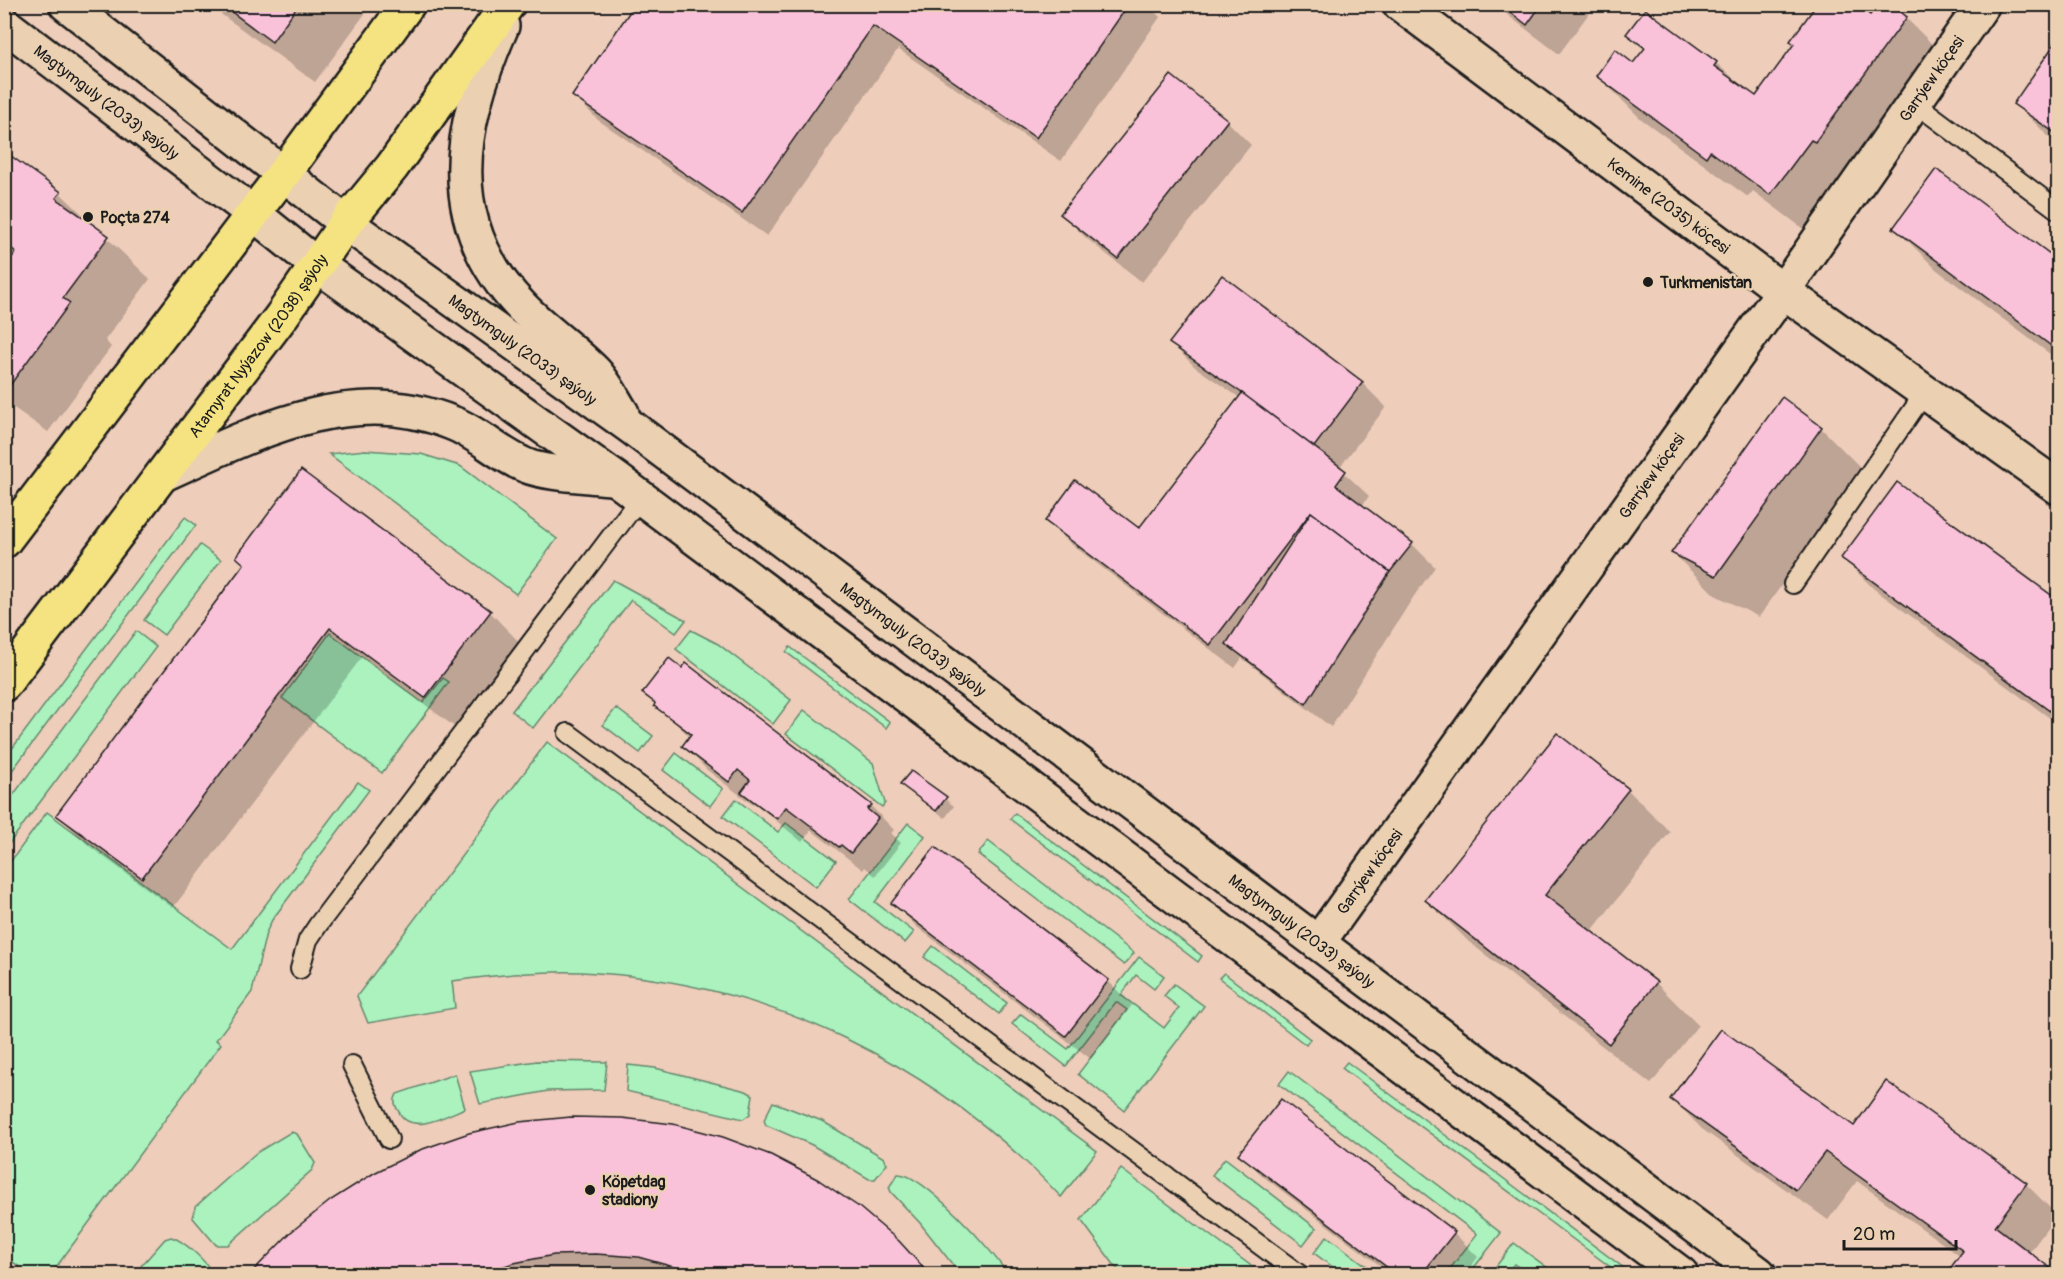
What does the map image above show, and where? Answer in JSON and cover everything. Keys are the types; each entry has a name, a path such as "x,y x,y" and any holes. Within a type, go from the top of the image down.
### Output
{"main road":[{"name":"Magtymguly (2033) şaýoly","path":"66,4 346,223 631,427 1759,1275"},
{"path":"4,540 254,214 408,4"},
{"path":"509,4 485,64 466,136 463,167 467,201 477,239 492,272 522,307 596,373 631,427"},
{"name":"Atamyrat Nyýazow (2038) şaýoly","path":"4,684 164,474 346,223 392,167 509,4"},
{"name":"Kemine (2035) köçesi","path":"1400,4 1784,291 2058,487"},
{"name":"Garrýew köçesi","path":"1318,943 1784,291 1983,4"},
{"name":"Magtymguly (2033) şaýoly","path":"4,24 254,214 317,265 628,488 1682,1275"},
{"path":"164,474 285,422 330,410 386,407 411,410 452,422 527,466 628,488"}],"lane":[{"path":"1915,103 2058,210"},
{"path":"1793,584 1926,392"},
{"path":"300,969 306,947 318,925 628,488"},
{"path":"568,734 1299,1275"},
{"path":"352,1065 389,1139"}],"green space":[{"path":"365,450 421,454 460,466 557,539 516,594 329,454"},
{"path":"185,517 196,525 5,780 5,758"},
{"path":"200,545 221,560 164,635 144,620"},
{"path":"613,580 686,620 676,633 631,600 533,728 512,711"},
{"path":"691,630 718,644 791,700 773,724 676,649"},
{"path":"136,631 156,647 5,849 5,806"},
{"path":"330,633 423,703 443,678 449,682 382,773 282,698"},
{"path":"790,647 890,722 886,728 786,652"},
{"path":"616,708 653,736 640,753 603,725"},
{"path":"804,710 873,763 885,803 882,807 786,734"},
{"path":"547,742 1097,1151 1061,1197 1013,1151 962,1109 908,1072 850,1041 790,1015 727,995 663,981 597,973 524,973 452,981 455,1008 368,1023 357,996"},
{"path":"676,753 723,789 710,806 663,770"},
{"path":"358,782 369,790 272,920 266,933 252,992 216,1040 221,1044 51,1274 29,1274 5,1256 5,869 47,812 232,949"},
{"path":"736,799 778,832 786,823 836,861 816,887 723,816"},
{"path":"1015,813 1202,956 1198,962 1010,819"},
{"path":"908,823 925,836 875,902 914,932 905,943 849,899"},
{"path":"988,841 1134,953 1124,965 978,854"},
{"path":"933,946 1007,1003 999,1014 924,957"},
{"path":"1139,957 1164,976 1154,989 1136,975 1121,995 1164,1028 1179,1008 1164,996 1174,984 1204,1006 1124,1110 1078,1074 1127,1010 1116,1002 1066,1066 1012,1024 1021,1014 1068,1049"},
{"path":"1224,973 1310,1039 1306,1045 1219,978"},
{"path":"537,1061 607,1062 604,1090 548,1091 480,1104 470,1071"},
{"path":"1347,1062 1632,1274 1620,1274 1342,1068"},
{"path":"628,1065 655,1068 746,1091 753,1095 750,1114 743,1119 626,1091"},
{"path":"1289,1071 1501,1233 1469,1274 1446,1274 1477,1234 1279,1084"},
{"path":"455,1074 465,1108 429,1122 412,1123 405,1119 396,1108 397,1094"},
{"path":"773,1102 822,1121 884,1158 887,1164 875,1179 869,1179 812,1145 766,1125 764,1120"},
{"path":"291,1132 297,1134 315,1163 312,1170 228,1245 216,1245 193,1218 195,1207 256,1153"},
{"path":"1225,1158 1316,1228 1303,1245 1212,1175"},
{"path":"1121,1169 1262,1274 1121,1274 1081,1220"},
{"path":"898,1174 909,1177 924,1186 940,1200 989,1249 1007,1274 960,1274 920,1223 891,1192 889,1187"},
{"path":"1327,1236 1377,1274 1342,1274 1314,1253"},
{"path":"171,1237 195,1252 212,1274 134,1274 165,1239"},
{"path":"1514,1243 1556,1274 1529,1274 1514,1264 1506,1274 1490,1274"}],"building":[{"path":"221,4 299,4 272,42"},
{"path":"635,4 1129,4 1036,138 873,26 742,213 572,96"},
{"path":"1500,4 1542,4 1527,25"},
{"path":"1817,4 1857,4 1870,15 1878,4 1891,4 1907,17 1815,142 1811,140 1770,195 1710,151 1706,157 1596,76 1615,49 1633,63 1645,48 1626,34 1645,9 1717,62 1714,66 1756,96 1794,44 1790,41"},
{"path":"2058,39 2058,135 2013,104"},
{"path":"1171,75 1228,120 1118,259 1060,214"},
{"path":"4,151 61,192 56,198 109,236 63,298 70,303 5,392 4,268 16,252 4,243"},
{"path":"1936,169 2058,260 2058,351 1893,228"},
{"path":"1222,275 1363,382 1311,451 1242,393 1169,343"},
{"path":"1242,393 1346,471 1336,485 1413,543 1390,572 1311,512 1210,645 1045,521 1075,480 1139,528"},
{"path":"1782,397 1822,427 1716,576 1671,553"},
{"path":"301,470 491,611 425,698 330,628 142,878 56,815 244,564 236,557"},
{"path":"1897,482 2058,600 2058,717 1841,558"},
{"path":"1311,512 1390,572 1306,704 1226,644"},
{"path":"669,658 682,668 686,663 872,805 867,809 878,818 851,853 841,845 839,847 786,807 777,819 741,792 750,780 738,770 729,782 682,746 691,734 654,706 655,703 642,693"},
{"path":"1557,733 1629,789 1545,895 1657,982 1609,1044 1425,900"},
{"path":"911,771 947,797 936,811 900,784"},
{"path":"935,847 1109,980 1066,1036 891,903"},
{"path":"1721,1029 1854,1126 1886,1081 2027,1183 1995,1226 2058,1274 1946,1274 1963,1251 1825,1152 1796,1190 1670,1099"},
{"path":"1281,1099 1455,1232 1422,1274 1396,1274 1238,1154"},
{"name":"Köpetdag stadiony","path":"571,1117 622,1118 673,1124 723,1137 771,1155 817,1179 859,1207 899,1241 929,1274 699,1274 638,1257 596,1254 554,1255 514,1263 479,1274 250,1274 291,1232 331,1200 374,1173 420,1150 469,1133 519,1122"}],"place":[{"name":"Poçta 274","path":"88,217"},
{"name":"Turkmenistan","path":"1648,282"},
{"name":"Köpetdag stadiony","path":"590,1190"}]}
